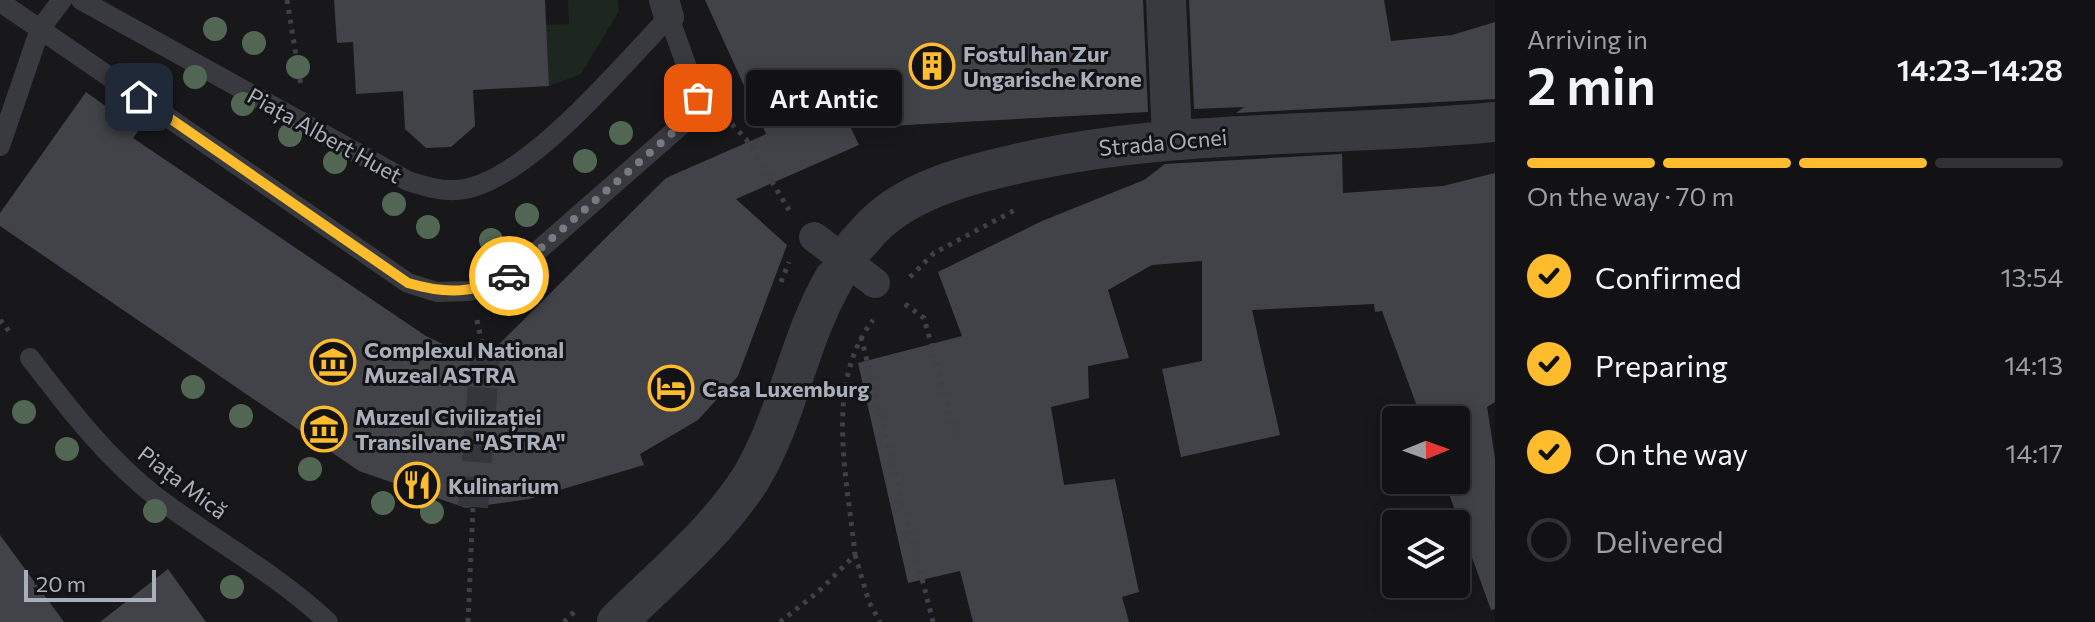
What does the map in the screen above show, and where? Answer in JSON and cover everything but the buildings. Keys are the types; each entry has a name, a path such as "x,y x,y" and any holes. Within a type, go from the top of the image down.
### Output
{"street":[{"path":"1166,0 1172,138"},
{"name":"Strada Ocnei","path":"856,245 880,219 906,202 983,171 1077,151 1172,138 1495,122"},
{"path":"812,235 883,289"},
{"path":"602,611 716,521 752,476 816,314 834,279"}],"lane":[{"path":"0,146 40,29 62,0"},
{"name":"Piața Albert Huet","path":"81,0 408,181 432,188 458,190 486,182 554,136 666,8 698,98"},
{"path":"0,2 408,283 437,292 470,291 509,276 694,114 698,98"},
{"name":"Piața Mică","path":"30,358 78,422 158,498 263,569 328,622"}],"path":[{"path":"287,0 304,124"},
{"path":"698,98 734,124 793,217 812,235 788,262 777,291"},
{"path":"880,622 869,602 855,555 844,399 849,361 883,289 924,318 957,439"},
{"path":"861,336 933,622"},
{"path":"468,622 473,507"},
{"path":"780,622 818,592 855,555"},
{"path":"564,622 602,611"}],"shaded area":[{"path":"568,0 618,0 619,11 581,74 549,86 546,25 569,24"}],"tunnel":[{"path":"473,507 485,358"}],"way so far":[{"path":"509,276 694,114 698,98"}],"place":[{"name":"Fostul han Zur Ungarische Krone","path":"932,66"},
{"name":"Art Antic","path":"698,98"},
{"name":"Complexul National Muzeal ASTRA","path":"333,362"},
{"name":"Casa Luxemburg","path":"671,388"},
{"name":"Muzeul Civilizației Transilvane \"ASTRA\"","path":"324,429"},
{"name":"Kulinarium","path":"417,485"}],"route":[{"path":"139,97 408,283 437,292 470,291 491,286 509,276"}]}
